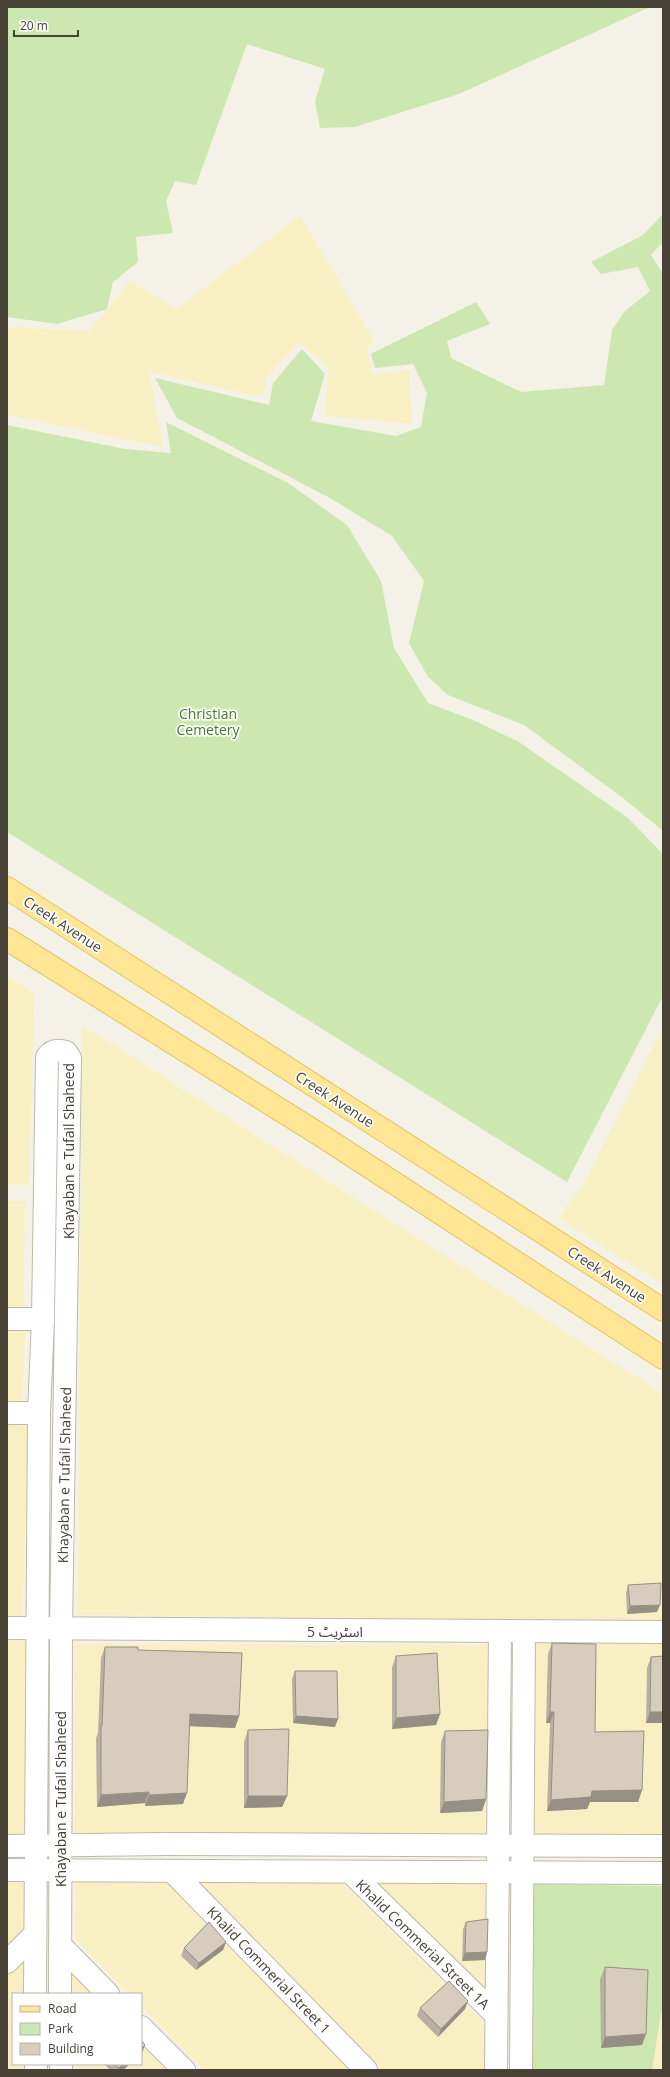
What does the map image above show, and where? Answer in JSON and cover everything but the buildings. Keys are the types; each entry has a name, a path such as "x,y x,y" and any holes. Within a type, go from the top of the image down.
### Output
{"main road":[{"name":"Creek Avenue","path":"7,888 663,1310"},
{"path":"7,939 322,1136 663,1358"}],"street":[{"name":"Khayaban e Tufail Shaheed","path":"35,1993 39,1413 43,1319 47,1057 53,1051 60,1050 66,1052 70,1058 61,1629 59,1847 60,1993"},
{"path":"7,1319 43,1319"},
{"path":"7,1413 39,1413"},
{"name":"اسٹریٹ 5","path":"7,1628 524,1633 663,1632"},
{"path":"496,2070 500,1632"},
{"path":"521,2070 524,1633"},
{"path":"7,1846 59,1847 166,1844 663,1846"},
{"path":"7,1870 60,1869 663,1873"},
{"name":"Khalid Commerial Street 1","path":"172,1870 366,2070"},
{"name":"Khalid Commerial Street 1A","path":"350,1872 496,2015"},
{"path":"7,1962 35,1934"},
{"path":"60,1945 107,1993"},
{"path":"142,2028 184,2070"}],"green space":[{"path":"7,7 650,7 459,94 355,127 320,128 315,101 325,69 247,44 196,185 175,181 166,201 173,233 136,237 138,262 113,282 107,309 57,324 7,317"},
{"path":"663,214 663,242 651,255 663,274 663,831 623,798 524,725 448,695 428,677 409,643 424,581 392,536 330,498 177,418 155,378 269,405 273,383 302,349 325,374 311,421 396,436 421,427 427,393 413,364 375,368 371,354 476,302 490,324 447,341 451,358 521,392 604,385 612,330 625,311 650,291 638,267 601,274 591,262 643,235"},
{"name":"Christian Cemetery","path":"166,422 288,483 347,525 381,581 394,648 428,703 473,720 519,742 628,818 663,854 663,996 567,1182 7,832 7,425 125,449 171,453"},
{"path":"532,1884 663,1886 663,2011 652,2070 531,2070"}],"sand":[{"path":"300,216 374,341 366,349 373,374 409,370 412,424 325,416 329,369 300,342 266,378 262,397 149,372 163,447 7,415 7,327 90,331 130,281 176,309"},
{"path":"7,976 34,993 29,1185 7,1185"},
{"path":"82,1025 663,1394 663,1621 78,1615"},
{"path":"663,1027 663,1285 559,1218 586,1180"},
{"path":"7,1201 25,1201 23,1312 7,1312"},
{"path":"7,1330 25,1331 22,1401 7,1401"},
{"path":"7,1424 19,1424 28,1428 22,1619 7,1619"},
{"path":"7,1641 28,1641 24,1836 7,1836"},
{"path":"76,1644 489,1645 485,1833 74,1835"},
{"path":"534,1644 663,1644 663,1839 528,1839"},
{"path":"194,1880 340,1881 487,2026 487,2070 382,2070"},
{"path":"7,1881 27,1881 24,1934 7,1951"},
{"path":"75,1882 168,1882 350,2070 204,2070 142,2007 142,1993 128,1993 75,1939"},
{"path":"375,1882 485,1884 489,1998"},
{"path":"25,1958 24,1993 12,1993 12,2065 23,2065 23,2070 7,2070 7,1976"},
{"path":"72,1971 95,1993 72,1993"},
{"path":"663,2011 663,2070 652,2070 661,2013"},
{"path":"142,2040 172,2070 72,2070 72,2065 142,2065"}]}
